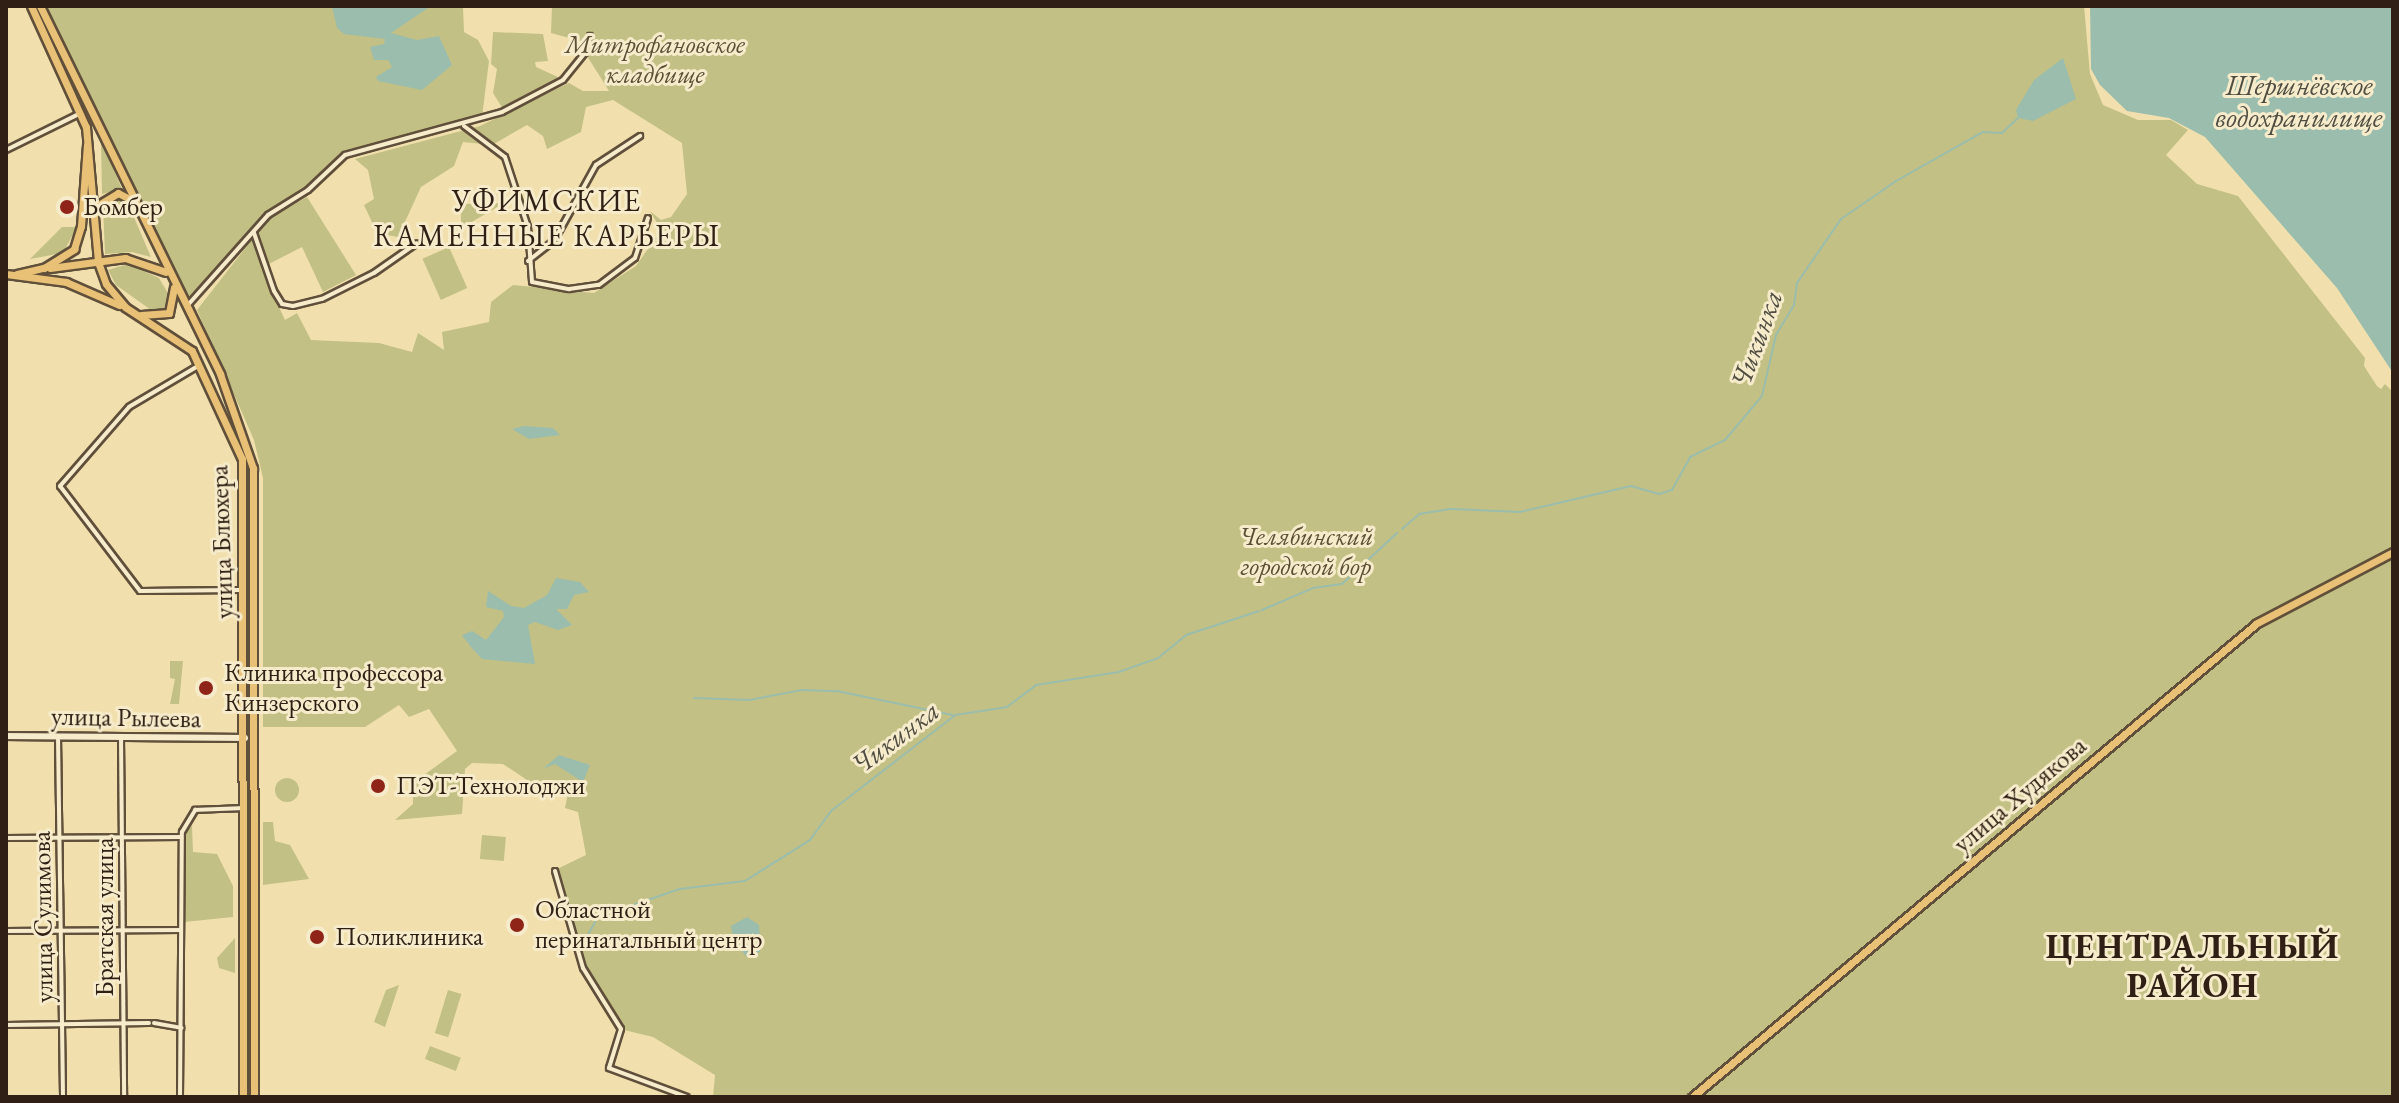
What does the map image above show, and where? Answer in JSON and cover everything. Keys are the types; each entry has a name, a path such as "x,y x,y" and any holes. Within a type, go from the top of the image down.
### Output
{"main road":[{"name":"улица Блюхера","path":"31,6 82,113 88,137 98,262 106,284 125,307 186,345 200,364 242,459 245,738 243,1097"},
{"name":"улица Блюхера","path":"40,6 242,425 253,468 254,1097"},
{"path":"44,268 68,255 79,239 88,137"},
{"path":"95,208 118,193 133,202"},
{"path":"17,274 44,268 141,259 168,273"},
{"path":"6,274 66,282 125,307"},
{"path":"139,315 169,313 174,285"},
{"name":"улица Худякова","path":"1692,1097 2257,623 2393,552"},
{"path":"245,738 255,738"}],"street":[{"path":"185,307 268,215 308,190 345,155 502,112 563,80 585,53 590,36"},
{"path":"6,150 82,113"},
{"path":"463,125 505,157 528,227 528,261 532,282 569,289 599,285 635,258 648,218"},
{"path":"528,261 554,241 596,165 640,136"},
{"path":"254,233 274,291 282,304 293,306 361,280 417,243"},
{"path":"200,364 129,407 60,486 140,591 244,590"},
{"name":"улица Рылеева","path":"6,736 245,738"},
{"name":"улица Сулимова","path":"58,737 63,1097"},
{"name":"Братская улица","path":"121,737 124,1097"},
{"path":"180,1097 181,837 195,810 245,808"},
{"path":"6,838 181,837"},
{"path":"555,871 583,968 621,1029 609,1068 687,1097"},
{"path":"6,931 181,930"},
{"path":"6,1025 151,1023 182,1028"}],"green space":[{"path":"46,6 463,6 464,32 478,40 489,61 482,117 343,154 307,189 267,213 218,277 183,300"},
{"name":"Челябинский городской бор","path":"552,6 2084,6 2090,74 2103,105 2138,120 2171,120 2188,130 2166,155 2197,184 2238,196 2365,358 2364,366 2377,386 2381,389 2385,384 2393,392 2393,1097 713,1097 715,1075 653,1037 624,1030 585,966 557,869 586,855 578,812 565,808 568,793 536,786 503,764 472,763 465,769 462,814 395,820 413,804 413,783 457,751 429,709 409,717 399,705 365,727 263,727 263,478 254,440 197,310 268,219 307,197 356,275 323,292 302,247 261,268 285,320 297,313 311,340 379,343 412,352 418,333 444,350 442,332 489,322 491,302 513,285 594,293 636,266 661,230 650,211 661,220 671,217 687,194 682,143 613,100 586,107 581,132 547,149 543,136 527,125 492,145 463,142 454,166 421,187 398,237 377,233 364,205 374,199 368,170 355,159 480,126 569,83 583,91 609,91 587,56 584,42 551,33"},
{"path":"493,32 543,34 548,61 535,62 536,67 560,78 503,109 493,93 497,69 491,64"},
{"path":"101,141 122,189 102,194"},
{"path":"117,198 127,201 151,257 132,252 105,254 103,205"},
{"path":"504,203 465,226 461,221 461,204"},
{"path":"62,227 77,227 63,253 30,259"},
{"path":"449,247 467,288 441,300 423,259"},
{"path":"128,264 159,278 169,295 166,308 151,310 116,285 108,270"},
{"path":"170,661 183,661 179,704 170,704 175,679 170,678"},
{"path":"287,778 298,785 299,790 292,801 287,802 276,795 275,790 282,779"},
{"path":"263,822 273,822 275,841 290,845 309,879 263,885"},
{"path":"192,826 193,852 217,854 233,886 233,917 184,922 183,833"},
{"path":"482,835 506,837 504,861 480,859"},
{"path":"235,938 235,973 219,968 217,958"},
{"path":"399,985 385,1027 374,1022 386,990"},
{"path":"448,990 461,994 448,1037 435,1033"},
{"path":"430,1046 461,1058 456,1071 425,1059"}],"water":[{"path":"332,6 431,6 391,33 417,40 439,36 452,65 422,90 378,81 376,77 392,67 388,60 374,60 370,47 384,44 385,39 344,34 337,28"},
{"name":"Шершнёвское водохранилище","path":"2090,6 2393,6 2393,373 2337,288 2205,137 2169,118 2127,111 2100,85 2091,69"},
{"path":"2063,58 2076,99 2033,121 2018,118 2016,110 2034,80"},
{"path":"524,426 553,428 560,435 529,439 512,429"},
{"path":"556,578 580,582 589,592 574,595 567,609 556,609 572,625 558,630 535,622 528,625 535,664 482,659 462,635 472,631 486,640 504,617 503,611 486,607 488,591 511,606 524,608 547,595"},
{"path":"559,755 590,765 583,782 555,764 543,769"},
{"path":"747,917 759,925 760,952 747,957 734,942 731,926"}],"waterway":[{"name":"Чикинка","path":"1402,529 1419,514 1452,509 1520,512 1631,486 1659,494 1672,490 1690,457 1725,440 1762,396 1776,335 1794,305 1797,283 1841,219 1896,181 1983,132 2002,133 2019,117"},
{"name":"Чикинка","path":"1262,610 1313,588 1342,584 1397,533"},
{"name":"Чикинка","path":"584,942 598,917 680,889 745,881 810,840 831,811 955,715 1007,707 1036,685 1119,672 1158,658 1186,635 1259,611"},
{"path":"694,698 749,700 802,690 837,691 953,715"}],"place":[{"name":"Бомбер","path":"67,207"},
{"name":"Клиника профессора Кинзерского","path":"206,688"},
{"name":"ПЭТ-Технолоджи","path":"378,786"},
{"name":"Областной перинатальный центр","path":"517,925"},
{"name":"Поликлиника","path":"317,937"}],"district":[{"name":"УФИМСКИЕ КАМЕННЫЕ КАРЬЕРЫ","path":"547,218"},
{"name":"ЦЕНТРАЛЬНЫЙ РАЙОН","path":"2193,966"}],"park label":[{"name":"Митрофановское кладбище","path":"655,60"}]}
